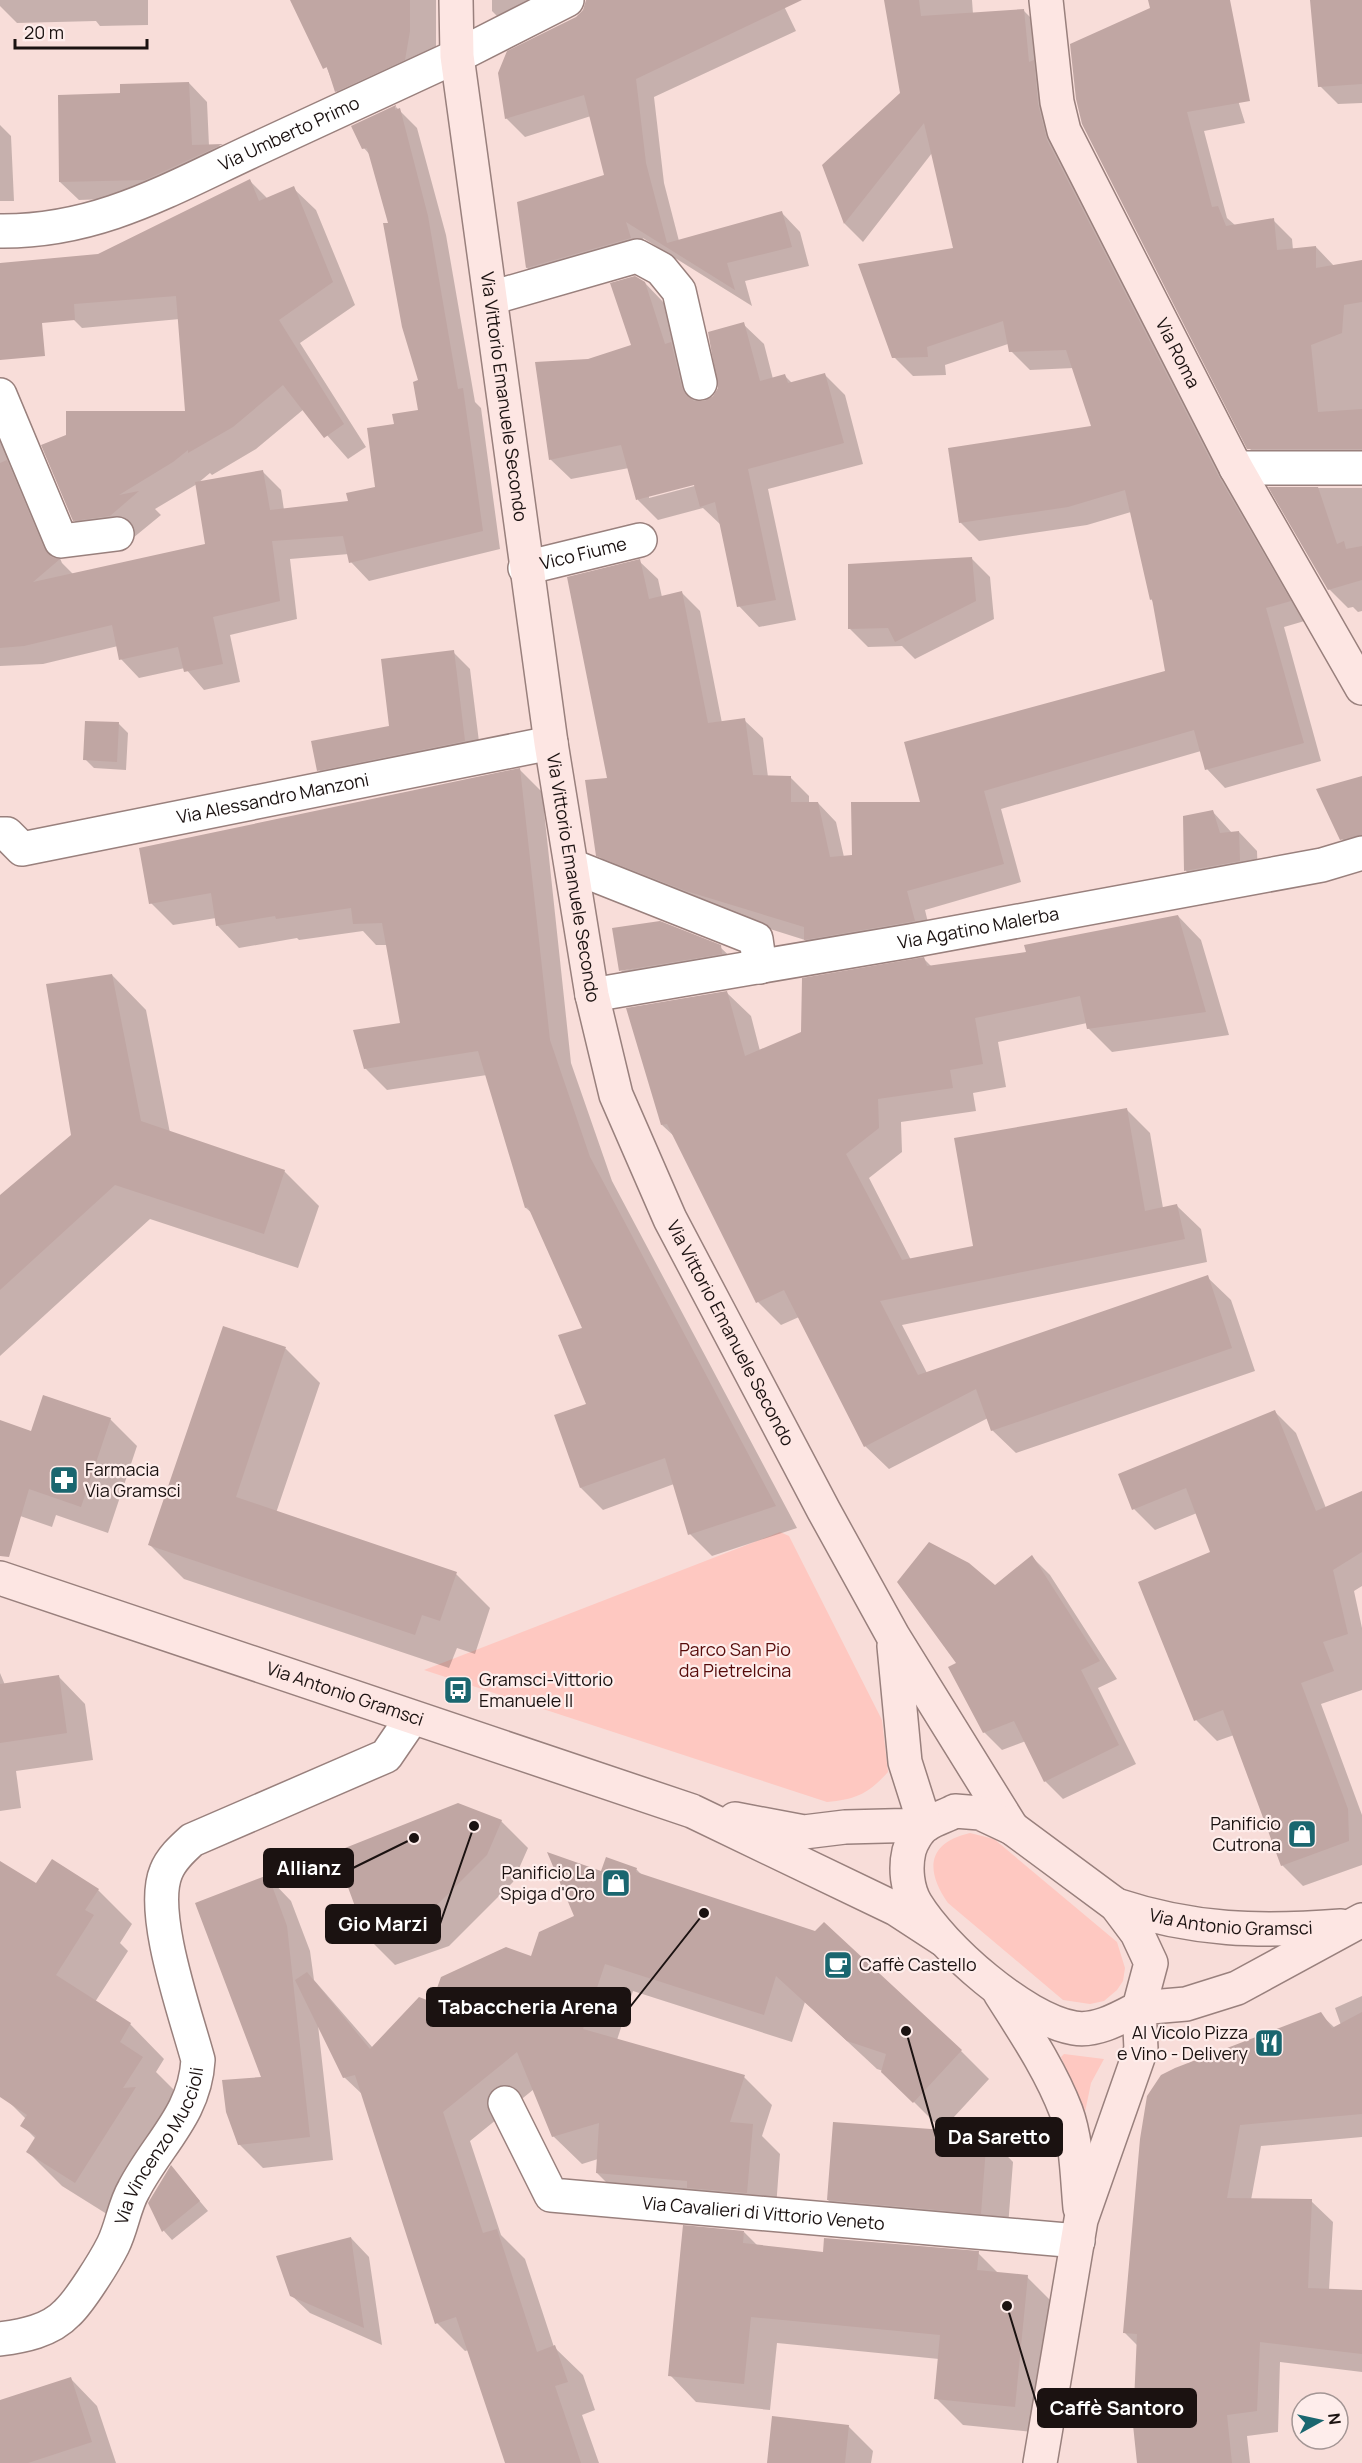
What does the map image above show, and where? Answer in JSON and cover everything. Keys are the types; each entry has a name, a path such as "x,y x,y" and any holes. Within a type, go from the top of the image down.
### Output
{"main road":[{"name":"Via Vittorio Emanuele Secondo","path":"456,0 457,56 491,298 525,568 592,995 616,1095 670,1219 893,1636 1012,1828"},
{"name":"Via Roma","path":"1046,0 1057,102 1064,131 1236,468 1362,688"},
{"name":"Via Antonio Gramsci","path":"0,1578 692,1811"},
{"path":"893,1636 905,1762 925,1825"},
{"path":"692,1811 804,1832 845,1827 925,1825 955,1811 980,1813 1012,1828 1116,1905 1137,1933 1151,1963 1139,2008 1141,2049 1079,2231 1040,2463"},
{"path":"692,1811 897,1909 942,1939 997,1989 1052,2021 1076,2028 1112,2023 1139,2008"},
{"path":"925,1825 911,1844 905,1867 915,1902 942,1939"},
{"name":"Via Antonio Gramsci","path":"1116,1905 1149,1916 1239,1930 1355,1923"},
{"name":"Via Antonio Gramsci","path":"1139,2008 1186,2004 1236,1988 1278,1968 1355,1923"},
{"path":"997,1989 1036,2050 1066,2111 1074,2145 1079,2231"},
{"name":"Via Antonio Gramsci","path":"1141,2049 1155,2028 1186,2004"}],"street":[{"name":"Via Umberto Primo","path":"0,231 37,231 98,219 156,196 457,56 567,0"},
{"path":"491,298 638,256 661,269 680,291 700,383"},
{"path":"0,395 61,541 117,534"},
{"path":"1236,468 1362,468"},
{"name":"Vico Fiume","path":"525,568 640,540"},
{"name":"Via Alessandro Manzoni","path":"0,834 7,834 21,849 551,743"},
{"name":"Via Agatino Malerba","path":"592,995 760,967 1322,865 1362,854"},
{"path":"572,866 756,939 760,967"},
{"name":"Via Vincenzo Muccioli","path":"0,2339 22,2336 47,2328 67,2314 113,2245 133,2190 189,2103 193,2093 198,2060 162,1919 162,1894 166,1872 178,1854 192,1840 386,1756 412,1718"},
{"name":"Via Cavalieri di Vittorio Veneto","path":"505,2103 551,2195 1079,2231"}],"green space":[{"name":"Parco San Pio da Pietrelcina","path":"780,1532 789,1536 882,1720 888,1772 874,1786 854,1797 827,1802 424,1670"},
{"path":"970,1833 994,1839 1117,1942 1125,1968 1123,1981 1117,1990 1104,2001 1090,2004 1063,2000 948,1903 936,1880 934,1859 945,1844"},
{"path":"1064,2054 1104,2059 1091,2083 1085,2112 1061,2057"}],"building":[{"path":"290,0 410,0 410,31 405,60 335,92 327,67 323,69"},
{"path":"586,0 802,0 636,79 646,163 667,243 782,211 792,247 727,263 735,290 626,222 631,238 526,268 517,202 604,175 584,95 505,119 498,73 507,51 576,17 583,10"},
{"path":"884,0 919,0 921,16 1024,9 1029,62 1034,60 1038,104 1047,140 1219,477 1291,601 1266,608 1304,743 1205,770 1194,730 984,791 1004,864 907,891 915,921 804,940 804,927 686,891 596,856 585,780 607,778 567,577 640,559 649,599 682,591 708,723 745,718 753,775 791,776 791,802 818,802 830,857 852,855 851,802 920,802 904,742 1165,671 1152,599 1150,600 1125,490 1068,507 959,523 948,448 1091,426 1066,350 1009,352 1003,321 927,347 928,357 892,358 858,264 953,248 924,123 844,224 822,165 900,93"},
{"path":"1148,0 1230,0 1250,101 1187,112 1212,207 1218,206 1226,226 1274,218 1277,250 1316,246 1316,268 1362,260 1362,302 1344,305 1342,333 1311,345 1318,412 1362,409 1362,449 1247,449 1082,124 1076,99 1070,44 1150,8"},
{"path":"1310,0 1362,0 1362,84 1318,87"},
{"path":"189,82 192,145 223,144 145,180 59,182 58,95 120,93 120,84"},
{"path":"396,105 395,110 400,108 428,216 458,389 463,388 483,531 349,563 343,536 272,541 280,601 213,617 223,664 184,672 178,647 119,660 112,625 24,646 0,648 0,463 7,460 44,548 51,557 60,559 33,582 205,544 195,482 263,470 270,510 348,501 346,493 375,487 367,428 394,424 392,414 418,410 413,382 418,380 402,327 383,223 388,223 367,148 362,149 351,126"},
{"path":"250,179 259,201 294,186 333,282 279,320 344,424 324,438 283,385 233,427 188,453 188,450 173,462 119,495 139,491 110,516 73,521 41,445 66,435 66,411 185,411 176,296 74,304 75,320 42,323 45,356 0,360 0,263 98,254"},
{"path":"635,276 645,282 665,344 671,342 682,388 686,395 694,401 705,401 713,396 718,388 708,332 744,322 760,381 785,374 788,383 825,373 844,443 748,469 776,600 737,607 715,502 700,507 694,485 636,500 621,445 549,460 535,362 588,359 631,345 610,283"},
{"path":"1268,487 1318,487 1337,544 1344,541 1346,549 1362,546 1362,580 1328,590"},
{"path":"972,557 976,601 895,642 888,628 848,629 848,564"},
{"path":"454,650 465,741 317,771 311,741 389,726 381,659"},
{"path":"85,721 119,722 117,762 83,760"},
{"path":"520,768 550,1040 590,1157 776,1506 688,1535 665,1458 580,1488 554,1415 586,1404 558,1335 582,1328 528,1207 525,1208 478,1051 364,1069 353,1030 400,1023 382,923 353,924 351,908 276,919 275,916 216,926 211,893 149,904 139,848"},
{"path":"1362,776 1362,835 1340,840 1316,789"},
{"path":"1213,810 1220,833 1239,831 1240,861 1184,871 1183,816"},
{"path":"1178,915 1206,1012 1087,1029 1080,996 975,1018 983,1064 950,1070 953,1088 878,1099 879,1128 846,1154 902,1260 973,1246 954,1138 1127,1108 1145,1211 1177,1204 1185,1239 880,1301 918,1375 1208,1275 1232,1348 991,1431 976,1389 864,1447 784,1290 756,1303 667,1124 661,1125 626,1008 727,991 745,1056 801,1032 802,978 924,957 927,966 1026,952 1024,945"},
{"path":"660,921 721,945 722,954 619,971 612,928"},
{"path":"112,974 141,1121 285,1170 264,1234 115,1185 0,1290 0,1195 71,1135 46,984"},
{"path":"223,1326 286,1347 236,1497 457,1572 440,1621 422,1615 415,1635 148,1545"},
{"path":"43,1395 111,1418 81,1507 29,1489 9,1557 0,1556 0,1420 31,1431"},
{"path":"1275,1410 1316,1511 1362,1491 1362,1552 1333,1570 1348,1634 1323,1642 1334,1671 1301,1683 1348,1809 1349,1841 1281,1866 1223,1710 1194,1721 1138,1582 1210,1552 1186,1488 1132,1510 1118,1474"},
{"path":"929,1542 969,1563 995,1585 1032,1555 1100,1661 1081,1670 1119,1745 1044,1782 1014,1721 983,1733 948,1667 956,1663 897,1582"},
{"path":"59,1675 67,1733 0,1743 0,1684"},
{"path":"458,1803 502,1820 487,1855 422,1920 367,1939 335,1852"},
{"path":"547,1852 601,1871 606,1857 637,1868 636,1872 815,1931 824,1922 962,2050 913,2103 881,2072 886,2054 847,2041 776,1976 764,2015 605,1964 583,2029 745,2075 730,2122 753,2124 747,2193 687,2188 687,2181 596,2173 599,2123 552,2137 517,2052 443,2112 483,2233 497,2229 537,2352 555,2345 568,2382 555,2386 581,2463 505,2463 456,2317 435,2324 355,2075 343,2078 295,1980 307,1972 370,2049 419,1997 432,2002 441,1977 506,1947 531,1956 539,1932 574,1916"},
{"path":"52,1859 99,1889 85,1910 94,1915 56,1975 131,2023 120,2042 143,2057 123,2088 136,2087 75,2183 26,2152 36,2136 20,2126 27,2115 0,2097 0,1861 36,1883"},
{"path":"268,1875 287,1926 310,2137 238,2145 226,2112 222,2080 261,2077 195,1903"},
{"path":"1321,2012 1332,2028 1362,2012 1362,2114 1240,2125 1227,2198 1312,2199 1308,2288 1362,2290 1362,2354 1260,2342 1257,2411 1227,2415 1232,2463 1137,2463 1133,2425 1137,2334 1123,2333 1140,2139 1147,2096 1161,2075 1175,2068"},
{"path":"833,2122 987,2133 981,2214 827,2200"},
{"path":"171,2165 200,2201 162,2232 148,2203"},
{"path":"683,2225 744,2231 743,2243 823,2252 824,2238 979,2251 977,2270 1028,2275 1015,2407 934,2399 940,2335 751,2317 744,2384 668,2376"},
{"path":"351,2237 364,2328 290,2296 276,2256"},
{"path":"71,2377 92,2442 28,2463 0,2463 0,2400"},
{"path":"772,2416 849,2425 845,2463 767,2463"}],"place":[{"name":"Farmacia Via Gramsci","path":"64,1480"},
{"name":"Gramsci-Vittorio Emanuele II","path":"458,1690"},
{"name":"Gio Marzi","path":"474,1826"},
{"name":"Panificio Cutrona","path":"1302,1834"},
{"name":"Allianz","path":"414,1838"},
{"name":"Panificio La Spiga d'Oro","path":"616,1883"},
{"name":"Tabaccheria Arena","path":"704,1913"},
{"name":"Caffè Castello","path":"838,1965"},
{"name":"Da Saretto","path":"906,2031"},
{"name":"Al Vicolo Pizza e Vino - Delivery","path":"1269,2043"},
{"name":"Caffè Santoro","path":"1007,2306"}]}
